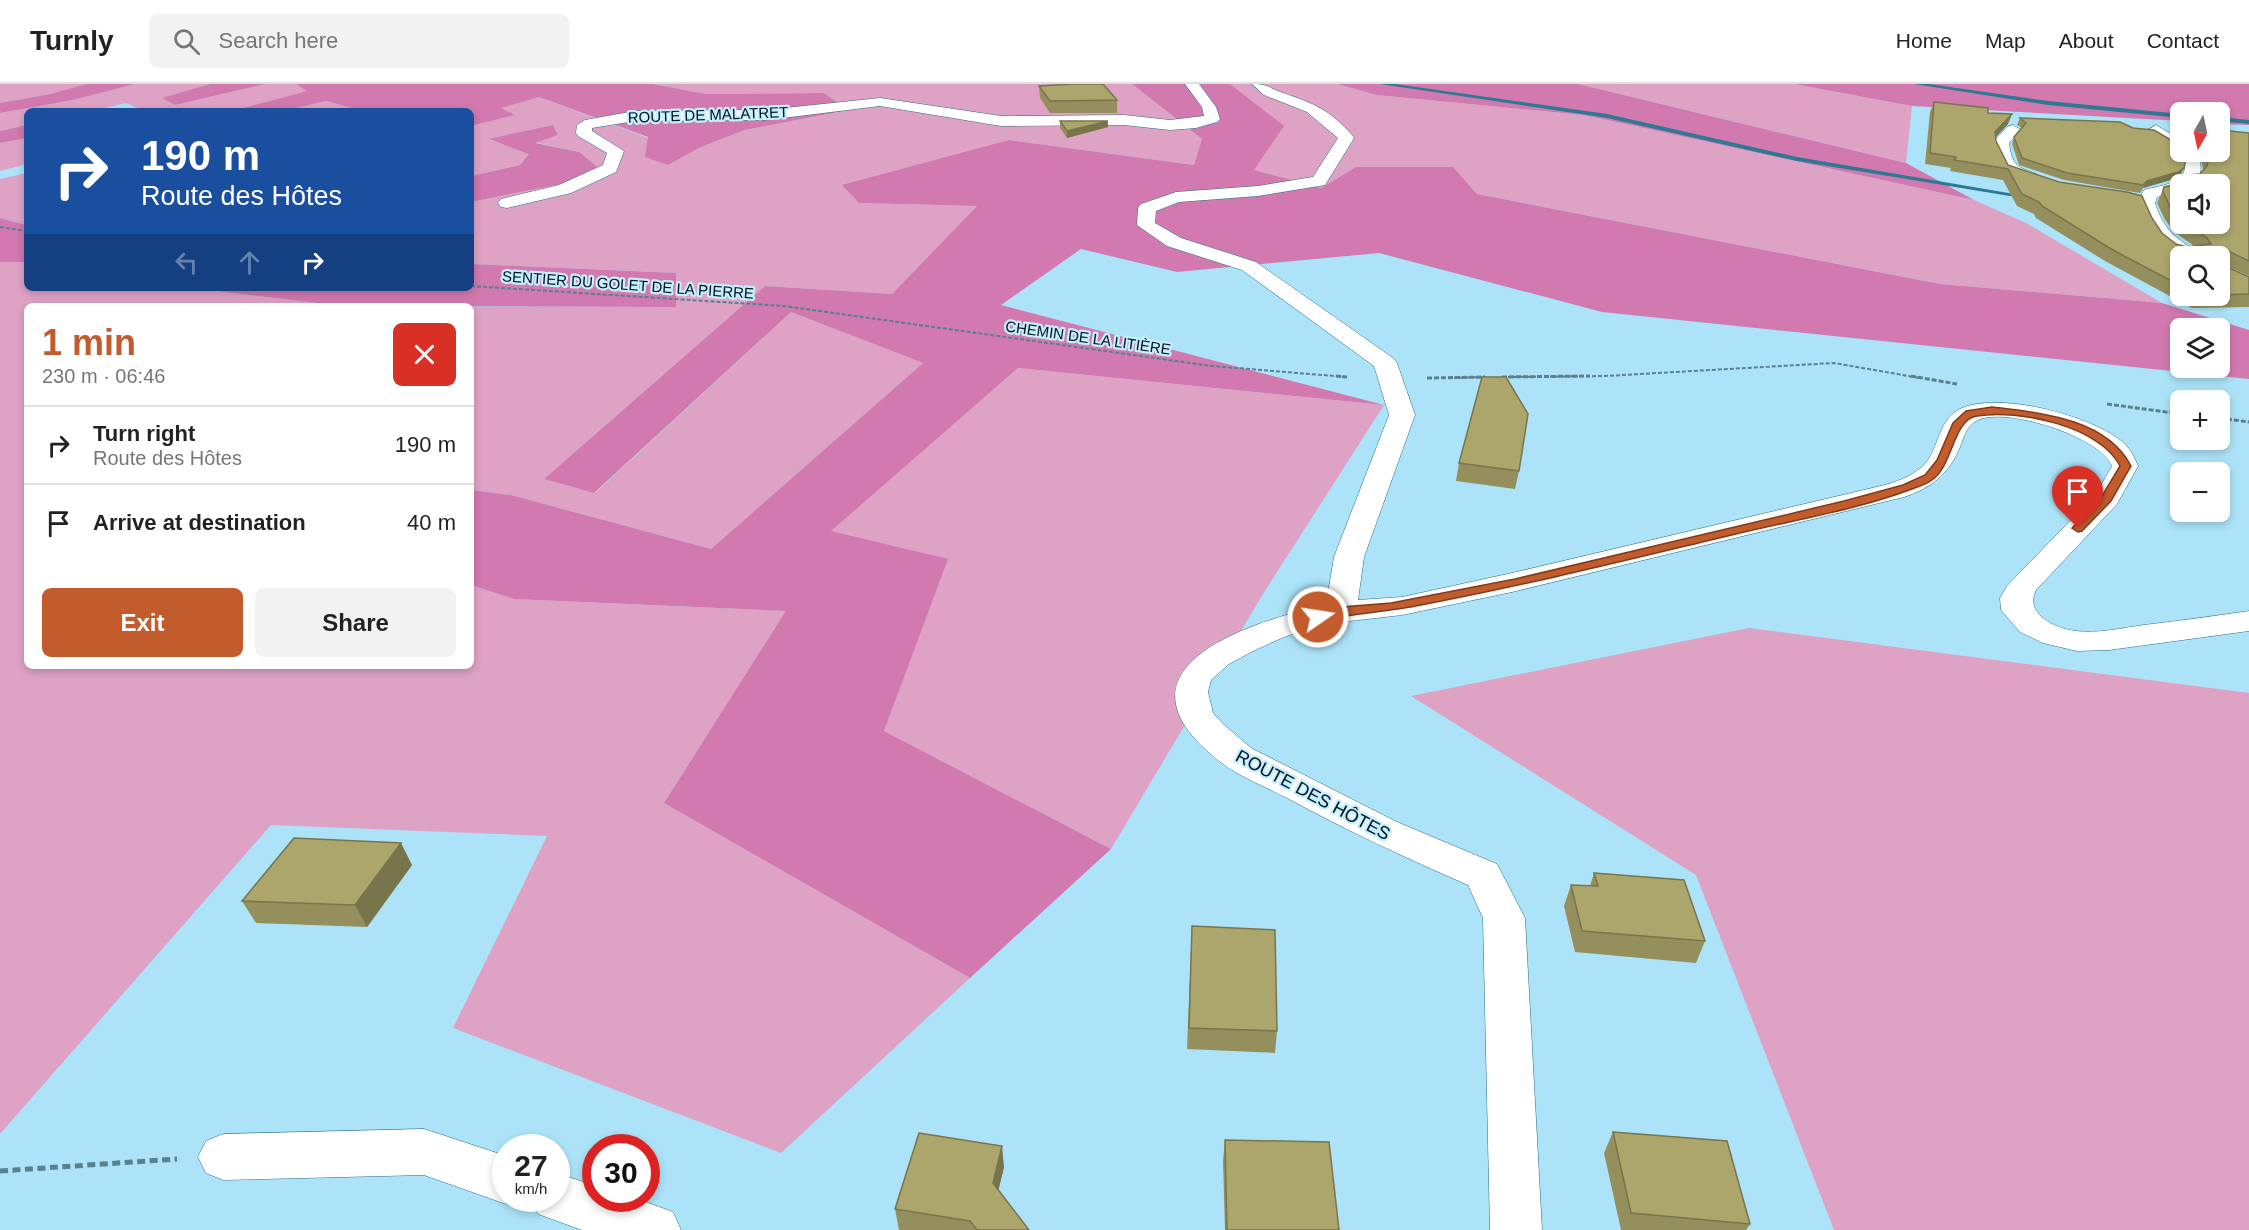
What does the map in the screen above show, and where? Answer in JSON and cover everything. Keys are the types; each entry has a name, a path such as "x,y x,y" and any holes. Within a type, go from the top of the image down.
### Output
{"street":[{"name":"ROUTE DE MALATRET","path":"507,203 565,189 610,168 616,151 584,133 585,125 635,116 766,115 880,102 1001,120 1077,118 1170,125 1196,123 1212,118 1209,107 1192,84"},
{"path":"1259,84 1268,92 1304,104 1328,117 1346,138 1319,181 1258,191 1176,197 1147,208 1146,225 1174,242 1249,266 1385,363 1402,415 1349,557 1341,611"},
{"path":"2013,130 2001,142 2002,151 2010,170 2051,186"},
{"path":"2157,130 2170,139"},
{"path":"2170,188 2150,194 2144,207 2156,232 2174,246"},
{"name":"ROUTE DES HÔTES","path":"1516,1230 1504,918 1483,874 1383,832 1238,758 1217,741 1199,720 1192,701 1193,681 1199,672 1217,657 1273,630 1341,611 1391,607 1515,583 1847,504 1907,487 1929,477 1943,460 1956,425 1970,413 1992,410 2042,416 2070,425 2098,437 2118,452 2125,466 2107,498 2022,586 2016,598 2017,610 2031,625 2054,636 2077,641 2109,640 2249,621"},
{"path":"223,1157 424,1152 492,1175"},
{"path":"570,1202 655,1230"}],"path":[{"path":"0,227 24,231"},
{"name":"SENTIER DU GOLET DE LA PIERRE","path":"474,286 784,306"},
{"name":"CHEMIN DE LA LITIÈRE","path":"784,306 1212,366 1316,376 1485,377"},
{"path":"1497,377 1605,376 1834,363 1961,384"},
{"path":"2100,403 2170,413"},
{"path":"2230,419 2249,422"},
{"path":"0,1171 223,1157"}],"shaded area":[{"path":"0,84 86,84 50,94 0,103"},
{"path":"86,84 135,84 73,100 0,113 0,103 50,94"},
{"path":"135,84 210,84 163,98 175,105 266,84 296,84 308,91 243,108 138,108 126,103 104,108 28,108 73,100"},
{"path":"210,84 266,84 175,105 162,98"},
{"path":"296,84 653,84 706,94 824,93 848,110 745,130 701,147 668,165 645,157 648,137 539,97 501,108 515,115 474,125 474,108 352,108 326,101 297,108 242,108 307,91"},
{"path":"653,84 1132,84 1202,139 1194,165 1009,140 859,203 977,206 892,294 765,286 544,479 595,493 791,312 923,363 711,549 511,495 474,490 474,307 675,307 676,273 474,264 474,201 561,184 579,152 533,142 558,135 553,125 490,140 530,153 520,165 474,175 474,125 514,115 500,108 539,97 648,138 668,165 701,147 745,130 847,110 824,93 706,94"},
{"path":"1132,84 1230,84 1284,126 1254,170 1321,188 1356,167 1453,167 1477,194 1940,284 2162,303 2210,318 2170,318 2170,371 1602,312 1379,253 1177,272 1081,249 1001,305 1384,405 1018,368 831,531 948,559 884,731 1111,849 970,978 664,803 786,611 514,599 474,586 474,490 511,495 711,549 923,363 791,312 594,493 544,479 765,286 892,294 977,206 859,203 842,185 1009,140 1194,165 1202,139"},
{"path":"1230,84 1337,84 1377,95 1584,115 1974,200 2026,223 2162,303 1940,284 1477,194 1453,167 1356,167 1321,188 1254,170"},
{"path":"1337,84 1578,84 1906,163 1974,200 1584,115 1377,95"},
{"path":"1578,84 1794,84 1912,106 1906,163"},
{"path":"1794,84 2249,84 2249,125 2230,124 2230,102 2170,102 2170,120 1912,106"},
{"path":"326,101 352,108 297,108"},
{"path":"24,109 24,126 0,131 0,113"},
{"path":"553,125 558,135 535,143 579,152 597,167 561,184 474,201 474,175 520,165 529,154 489,139"},
{"path":"24,126 24,139 0,143 0,131"},
{"path":"24,139 24,165 0,171 0,143"},
{"path":"24,174 24,224 0,218 0,179"},
{"path":"0,218 24,224 24,262 0,262"},
{"path":"0,262 24,262 24,291 215,291 317,303 24,303 24,669 474,669 474,586 514,599 787,611 664,803 970,978 781,1153 453,1028 547,836 271,825 0,1134"},
{"path":"474,264 676,273 676,307 317,303 215,291 474,291"},
{"path":"2230,324 2249,330 2249,379 2230,377"},
{"path":"1018,368 1384,405 1263,594 1111,849 884,731 947,560 830,531"},
{"path":"1749,628 2249,693 2249,1230 1834,1230 1696,875 1411,696"}],"building":[{"path":"1103,84 1117,100 1050,101 1039,86"},
{"path":"1934,102 1988,108 1988,113 2012,114 1995,132 1996,141 2008,165 2059,182 2142,196 2162,233 2176,244 2183,246 2170,246 2170,280 2111,249 2039,202 2022,194 2008,169 1954,160 1956,157 1930,153"},
{"path":"2020,118 2120,122 2133,128 2154,130 2170,139 2170,162 2185,162 2184,168 2147,181 2143,185 2067,173 2022,158 2014,137 2026,123"},
{"path":"1060,121 1108,121 1067,131"},
{"path":"2230,131 2249,133 2249,261 2230,252 2230,246 2195,246 2211,244 2201,234 2230,234 2230,174 2200,174 2208,162 2230,162"},
{"path":"2170,186 2170,207 2163,191 2164,187"},
{"path":"2230,268 2249,277 2249,294 2230,295"},
{"path":"1482,377 1506,377 1528,414 1519,471 1459,463"},
{"path":"294,838 401,843 355,905 242,901"},
{"path":"1594,873 1684,880 1705,941 1582,931 1571,885 1598,886"},
{"path":"1192,926 1275,930 1277,1031 1189,1028"},
{"path":"1613,1132 1727,1141 1750,1224 1631,1213"},
{"path":"919,1133 1002,1146 993,1183 1029,1230 977,1230 970,1221 895,1209"},
{"path":"1225,1140 1329,1142 1339,1230 1227,1230"}],"waterway":[{"path":"1383,84 1607,116 1797,159 2028,197"},
{"path":"1917,84 2048,103 2170,115"},
{"path":"2230,120 2249,122"}],"route":[{"path":"1318,617 1341,611 1391,607 1515,583 1847,504 1907,487 1929,477 1943,460 1956,425 1970,413 1992,410 2042,416 2070,425 2098,437 2118,452 2125,466 2107,498 2078,528"}]}
